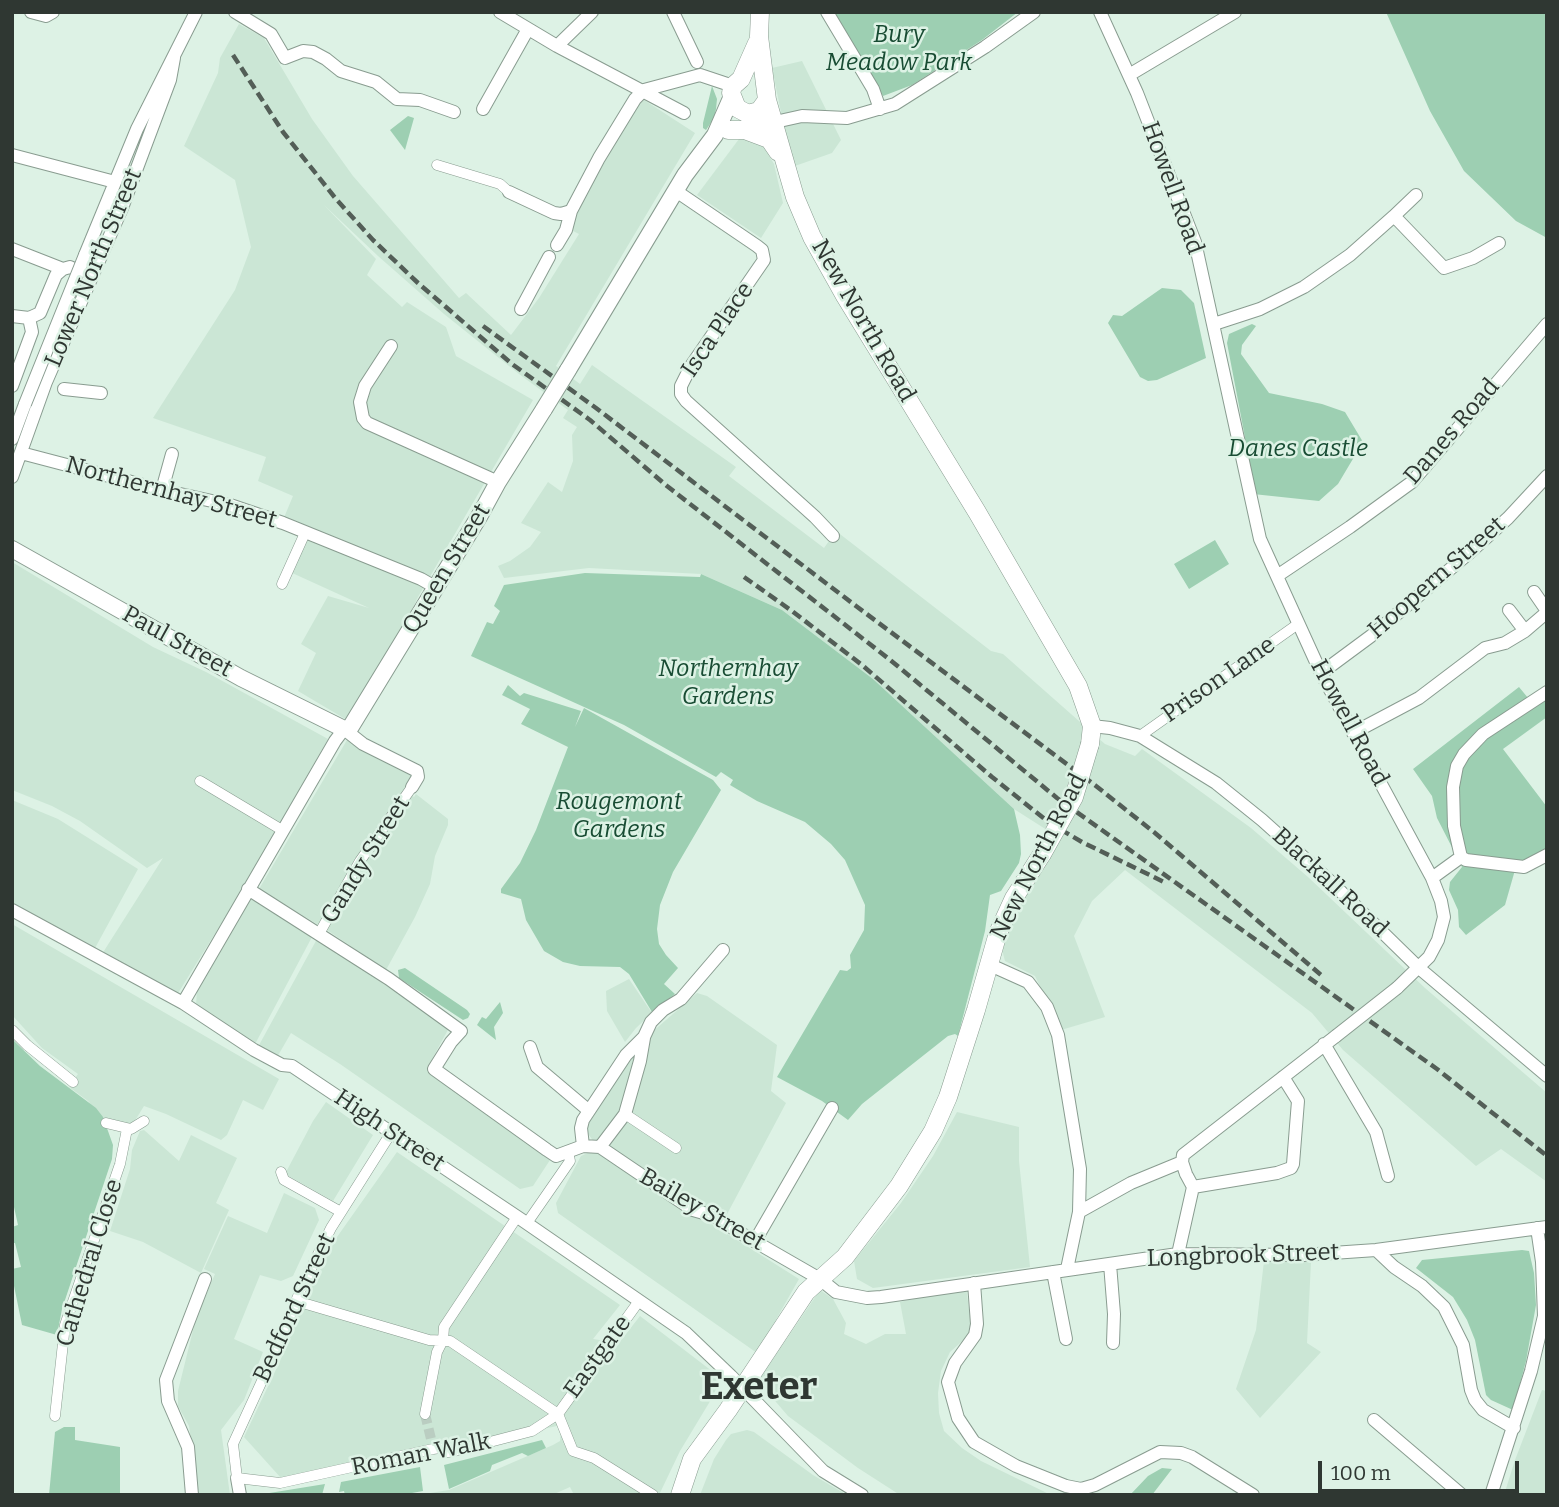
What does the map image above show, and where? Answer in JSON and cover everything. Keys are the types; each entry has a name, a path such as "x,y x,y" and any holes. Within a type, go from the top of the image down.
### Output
{"main road":[{"name":"New North Road","path":"680,1495 692,1459 806,1292 845,1257 899,1186 940,1116 1005,914 1074,797 1091,735 1078,686 1059,652 820,253 795,197 772,131 759,36 760,12"},
{"name":"New North Road","path":"759,36 753,55 736,87 737,108 772,131"},
{"path":"736,87 756,78 766,92 764,106 748,113"},
{"path":"722,133 772,131"}],"street":[{"path":"31,12 46,16 52,12"},
{"path":"12,439 137,129 197,12"},
{"path":"235,12 271,34 285,58 303,51 313,52 341,71 376,82 397,99 420,100 454,112"},
{"path":"500,12 557,46 684,113"},
{"path":"557,46 592,12"},
{"path":"673,12 696,61"},
{"path":"827,12 873,89 880,108"},
{"path":"772,131 802,116 847,118 911,95 1034,12"},
{"name":"Howell Road","path":"1079,1212 1182,1159 1397,988 1429,957 1443,926 1444,909 1432,878 1321,673 1261,539 1195,242 1129,75 1100,12"},
{"path":"1129,75 1235,12"},
{"path":"483,109 528,29"},
{"name":"Lower North Street","path":"12,477 54,385 92,277 122,208 170,80 174,58"},
{"path":"557,246 566,230 571,211 599,158 643,90 700,75 736,87"},
{"name":"Queen Street","path":"722,133 736,87"},
{"name":"Queen Street","path":"183,1003 335,741 344,729 353,725 676,191 722,133 748,113"},
{"path":"12,155 116,182"},
{"path":"437,165 500,184 509,192 554,213 571,211"},
{"name":"Isca Place","path":"676,191 757,246 762,250 764,260 691,366 681,386 681,394 833,536"},
{"path":"1214,324 1252,312 1304,287 1350,255 1416,195"},
{"path":"1394,216 1444,268 1473,258 1499,243"},
{"path":"12,249 63,269"},
{"path":"522,309 549,257"},
{"path":"12,316 29,318 40,313 56,275 63,269 70,267 92,277"},
{"path":"12,386 32,332 29,318"},
{"name":"Danes Road","path":"1277,576 1412,482 1547,324"},
{"path":"391,346 365,386 360,402 363,418 367,423 498,482"},
{"path":"54,385 101,393"},
{"name":"Northernhay Street","path":"21,453 230,505 421,579 435,587"},
{"path":"162,490 172,454"},
{"name":"Hoopern Street","path":"1321,673 1371,636 1468,554 1547,476"},
{"path":"282,584 305,533"},
{"name":"Paul Street","path":"12,549 241,678 344,729"},
{"path":"1353,733 1419,698 1485,648 1505,643 1525,631 1546,613 1534,592"},
{"path":"1508,610 1525,631"},
{"name":"Prison Lane","path":"1140,736 1298,624"},
{"path":"1461,857 1453,810 1457,766 1464,754 1483,734 1547,692"},
{"name":"Blackall Road","path":"1091,735 1110,727 1140,736 1216,783 1332,883 1419,968 1547,1076"},
{"path":"344,729 363,744 417,772 418,777 412,787"},
{"path":"200,781 282,830"},
{"name":"Gandy Street","path":"320,932 360,861 412,787"},
{"path":"1461,857 1466,860 1524,867 1547,855"},
{"path":"1432,878 1461,857"},
{"path":"248,889 320,932 461,1031 434,1069 556,1156 583,1146 600,1147 625,1114 644,1037 651,1022 663,1010 681,999 723,950"},
{"name":"High Street","path":"12,910 183,1003 254,1050 282,1065 292,1066 522,1220 686,1333 823,1471 862,1495"},
{"path":"988,964 1028,982 1054,1021 1079,1157 1079,1212 1068,1269"},
{"path":"12,1030 73,1082"},
{"path":"583,1146 581,1128 588,1110 626,1055 644,1037"},
{"path":"1324,1044 1376,1132 1388,1177"},
{"path":"530,1046 537,1067 588,1110"},
{"path":"1193,1187 1277,1174 1291,1168 1298,1101 1283,1077"},
{"path":"755,1241 832,1108"},
{"path":"625,1114 676,1148"},
{"path":"106,1123 127,1129 135,1128 144,1121"},
{"name":"Cathedral Close","path":"55,1416 65,1325 120,1164 127,1129"},
{"name":"Bedford Street","path":"238,1494 233,1444 331,1227 391,1133"},
{"name":"Bailey Street","path":"600,1147 693,1209 713,1216 820,1279"},
{"path":"425,1414 444,1327 522,1220 570,1161 568,1152"},
{"path":"1178,1254 1193,1187 1182,1159"},
{"path":"281,1172 284,1180 341,1212"},
{"path":"1491,1495 1514,1427 1544,1316 1542,1228"},
{"name":"Longbrook Street","path":"820,1279 836,1292 867,1298 1178,1254 1303,1255 1377,1250 1542,1228"},
{"path":"1377,1250 1444,1307 1463,1345 1475,1400 1483,1410 1514,1427"},
{"path":"1110,1264 1113,1343"},
{"path":"1053,1272 1066,1339"},
{"path":"192,1495 188,1447 168,1401 166,1380 205,1279"},
{"path":"974,1283 977,1324 975,1335 955,1363 948,1382 958,1418 974,1441 1016,1466 1066,1486 1081,1489 1168,1451 1192,1457 1253,1495"},
{"path":"296,1301 429,1340 450,1341 558,1414 573,1451 594,1458 653,1495"},
{"name":"Eastgate","path":"558,1414 639,1301"},
{"name":"Roman Walk","path":"237,1478 280,1483 433,1446 448,1452 459,1450 532,1431 558,1414"},
{"path":"1374,1420 1462,1495"}],"shaded area":[{"path":"239,24 264,38 312,119 353,176 459,298 466,293 511,335 539,298 579,234 567,228 641,98 695,133 556,366 580,384 592,365 736,467 729,476 824,548 836,531 991,651 1003,654 1105,744 1135,756 1142,749 1251,828 1308,877 1425,988 1547,1093 1547,1182 1501,1149 1476,1166 1343,1050 1312,1013 1125,870 1092,901 1074,936 1105,1017 1061,1030 1035,976 1005,961 1000,942 1029,885 1061,839 1014,809 873,679 782,610 701,574 589,568 504,578 498,566 530,547 541,532 521,523 548,482 562,492 573,461 572,435 577,427 563,418 568,410 444,314 324,205 376,259 367,275 402,307 407,302 446,327 456,356 533,400 347,720 298,691 316,653 301,644 328,596 369,608 290,572 304,539 311,541 314,534 283,520 293,496 258,481 266,457 153,418 235,290 251,247 235,180 184,146 218,73 220,58"},
{"path":"802,61 841,140 832,153 792,167 772,68"},
{"path":"739,139 764,147 774,164 783,203 761,238 697,195"},
{"path":"12,562 153,647 206,672 328,739 242,890 175,998 102,954 163,858 147,868 80,821 12,790"},
{"path":"347,740 417,775 408,793 414,797 416,794 448,819 435,856 430,884 386,970 259,889"},
{"path":"12,800 58,819 138,869 94,950 12,907"},
{"path":"251,899 312,937 254,1046 196,1006 197,990 204,974"},
{"path":"12,924 279,1079 263,1110 243,1100 227,1135 221,1140 144,1106 131,1127 103,1120 88,1101 69,1087 78,1074 42,1048 12,1015"},
{"path":"317,939 449,1028 427,1068 550,1160 533,1186 520,1189 291,1033 276,1059 258,1047"},
{"path":"629,979 652,1013 625,1042 607,1011 606,991"},
{"path":"697,993 707,996 777,1045 771,1091 786,1103 725,1218 679,1193 630,1160 594,1142 586,1131 588,1120 643,1040"},
{"path":"326,1102 373,1135 333,1201 285,1174"},
{"path":"957,1112 1019,1127 1019,1161 1030,1267 873,1288 857,1279 854,1261 901,1203 933,1156"},
{"path":"144,1130 179,1161 191,1135 237,1158 216,1203 229,1210 201,1273 143,1242 110,1231 130,1169 132,1150 140,1131"},
{"path":"594,1150 799,1279 757,1353 558,1213 556,1203 581,1156"},
{"path":"397,1152 620,1305 593,1339 619,1343 640,1316 721,1378 659,1495 574,1495 570,1487 552,1495 417,1495 449,1490 553,1445 560,1441 561,1429 557,1426 451,1448 441,1444 370,1458 364,1464 281,1478 244,1437 280,1361 309,1290 337,1237"},
{"path":"284,1193 315,1208 319,1220 293,1276 281,1281 260,1275 234,1339 263,1352 244,1400 221,1430 230,1495 199,1495 189,1426 178,1406 178,1391 196,1318 215,1274 204,1269 228,1216 267,1233"},
{"path":"1264,1261 1311,1262 1307,1343 1321,1352 1260,1418 1236,1389 1256,1330"},
{"path":"966,1287 971,1324 969,1335 950,1352 941,1371 939,1413 944,1431 981,1461 1051,1495 900,1495 858,1468 788,1416 758,1381 820,1290 833,1299 846,1323 844,1334 866,1344 885,1334 906,1334 900,1302"},
{"path":"1542,1390 1547,1391 1547,1495 1504,1495 1515,1460"},
{"path":"747,1430 754,1432 813,1475 847,1495 700,1495 714,1459 726,1440 731,1434"}],"green space":[{"name":"Bury Meadow Park","path":"833,12 1018,12 982,40 912,85 883,96"},
{"path":"1386,12 1547,12 1547,238 1516,221 1464,171 1430,111"},
{"path":"712,86 717,99 716,109 706,130 703,123"},
{"path":"408,116 414,118 405,150 390,130"},
{"path":"1162,288 1181,290 1194,303 1206,358 1157,380 1148,381 1140,377 1108,323 1113,315 1122,316"},
{"name":"Danes Castle","path":"1252,324 1256,326 1242,345 1241,354 1269,393 1322,404 1345,412 1363,442 1338,484 1319,501 1253,494 1227,343 1229,334"},
{"path":"1215,540 1229,564 1189,589 1174,564"},
{"name":"Northernhay Gardens","path":"585,573 700,577 701,574 782,610 873,679 1014,809 1020,835 1019,863 1001,891 990,895 985,931 958,1036 948,1036 862,1104 848,1120 822,1101 777,1077 840,970 847,971 851,968 850,955 864,930 865,905 845,860 805,822 757,801 730,785 733,780 721,772 716,777 624,725 471,656 487,622 493,624 500,611 494,606 504,585"},
{"name":"Rougemont Gardens","path":"508,685 520,696 524,693 581,711 575,727 584,708 713,780 721,790 673,872 660,905 657,929 659,944 678,968 664,984 675,994 652,1012 629,974 620,967 580,966 563,962 544,951 526,920 521,899 501,893 536,830 568,747 521,724 530,709 502,695"},
{"path":"1519,687 1533,704 1547,695 1547,717 1503,749 1547,807 1547,853 1515,870 1505,905 1466,935 1459,927 1458,910 1449,890 1450,882 1462,867 1437,818 1432,796 1413,769"},
{"path":"405,968 467,1010 470,1014 468,1018 463,1020 399,978 398,970"},
{"path":"500,1002 503,1013 494,1027 496,1040 477,1025 482,1017 486,1019"},
{"path":"12,1039 40,1066 96,1108 103,1117 113,1145 112,1159 62,1309 57,1335 22,1325 12,1276 12,1269 21,1267 15,1243 12,1243 12,1227 18,1225 12,1198"},
{"path":"1529,1251 1534,1273 1536,1305 1526,1361 1513,1410 1486,1395 1475,1340 1453,1297 1416,1268 1422,1260"},
{"path":"64,1427 75,1427 75,1440 120,1447 120,1495 49,1495 55,1432"},
{"path":"542,1440 546,1448 528,1456 522,1453 492,1465 490,1471 449,1489 444,1465"},
{"path":"420,1467 423,1491 401,1495 345,1495 344,1491 339,1492 341,1482"},
{"path":"1162,1468 1172,1469 1152,1495 1130,1495 1148,1476"},
{"path":"325,1484 322,1495 257,1495"}],"tunnel":[{"path":"425,1414 432,1443"}],"railway":[{"path":"233,55 283,132 336,199 373,240 418,283 512,364 590,420 667,486 889,659 1057,798 1437,1069 1547,1156"},
{"path":"483,326 596,408 1096,786 1321,975"},
{"path":"744,577 862,665 1051,824 1164,882"}],"district":[{"name":"Exeter","path":"759,1388"}]}
